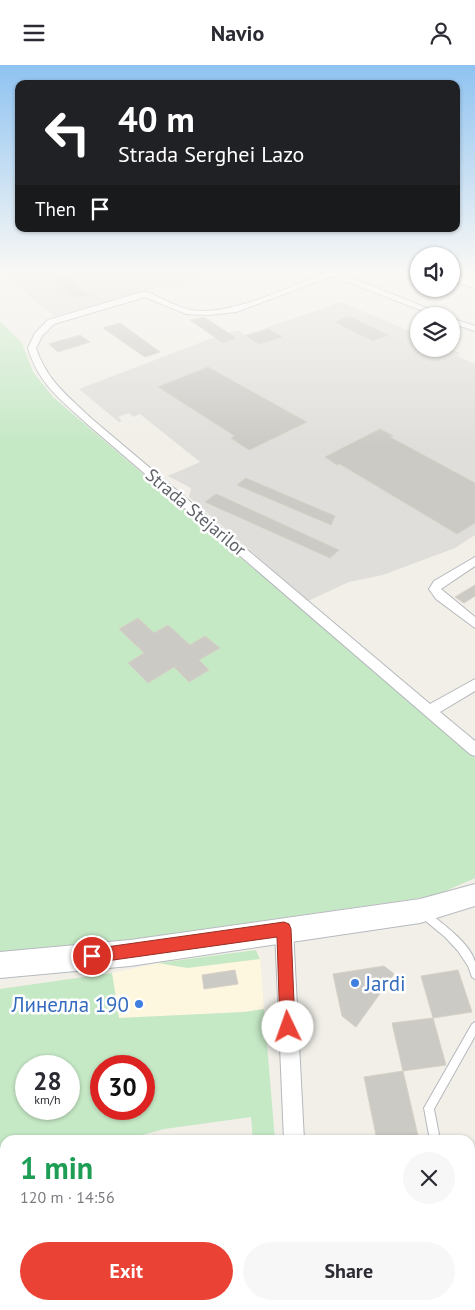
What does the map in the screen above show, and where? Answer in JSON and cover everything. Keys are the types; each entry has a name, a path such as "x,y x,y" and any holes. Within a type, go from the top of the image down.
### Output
{"street":[{"name":"Strada Stejarilor","path":"43,330 38,335 32,348 38,367 56,390 89,421 475,750"},
{"path":"475,561 435,586 436,592 475,624"},
{"path":"430,711 475,684"},
{"path":"5,963 130,953 284,929 420,911 475,895"},
{"path":"284,929 294,1135"}],"lane":[{"path":"420,911 460,943 472,962 475,974"},
{"path":"434,1135 429,1107 475,1027"}],"shaded area":[{"path":"238,330 245,335 259,330 407,330 410,331 410,357 459,357 475,364 475,535 455,548 383,575 349,582 308,601 189,497 191,488 168,476 200,462 140,414 133,417 129,413 118,417 122,421 119,422 79,389 215,337"},
{"path":"256,950 260,956 264,1009 244,1012 119,1018 112,973 158,963"}],"green space":[{"path":"0,330 9,330 22,343 33,372 53,397 475,758 475,878 434,896 21,955 0,952"},
{"path":"256,950 260,959 187,968 158,963"},
{"path":"112,973 119,1018 244,1012 264,1009 275,1135 253,1135 251,1117 164,1129 142,1135 0,1135 0,989"}],"building":[{"path":"106,330 130,330 160,352 145,357"},
{"path":"204,330 224,330 236,338 223,343"},
{"path":"270,330 282,337 259,344 246,336"},
{"path":"351,330 378,330 388,335 373,341"},
{"path":"80,335 90,342 58,352 49,344"},
{"path":"208,367 307,422 249,450 231,438 235,436 158,387"},
{"path":"380,429 393,436 390,437 475,483 475,523 457,534 340,464 337,465 325,457"},
{"path":"246,478 335,516 331,525 237,485"},
{"path":"216,494 339,550 330,558 205,502"},
{"path":"475,585 475,596 464,603 455,597"},
{"path":"138,618 154,633 168,625 190,645 205,636 220,648 199,660 209,670 189,682 174,667 148,683 128,663 144,653 119,629"},
{"path":"384,966 394,974 356,1027 342,1016 333,974"},
{"path":"235,970 238,984 204,989 202,975"},
{"path":"458,970 472,1012 433,1018 421,976"},
{"path":"433,1018 446,1065 403,1071 392,1023"},
{"path":"403,1071 418,1135 376,1135 364,1077"}],"place":[{"name":"Jardi","path":"355,983"},
{"name":"Линелла 190","path":"139,1004"}],"route":[{"path":"92,956 130,953 284,929 284,970 288,1027"}]}
